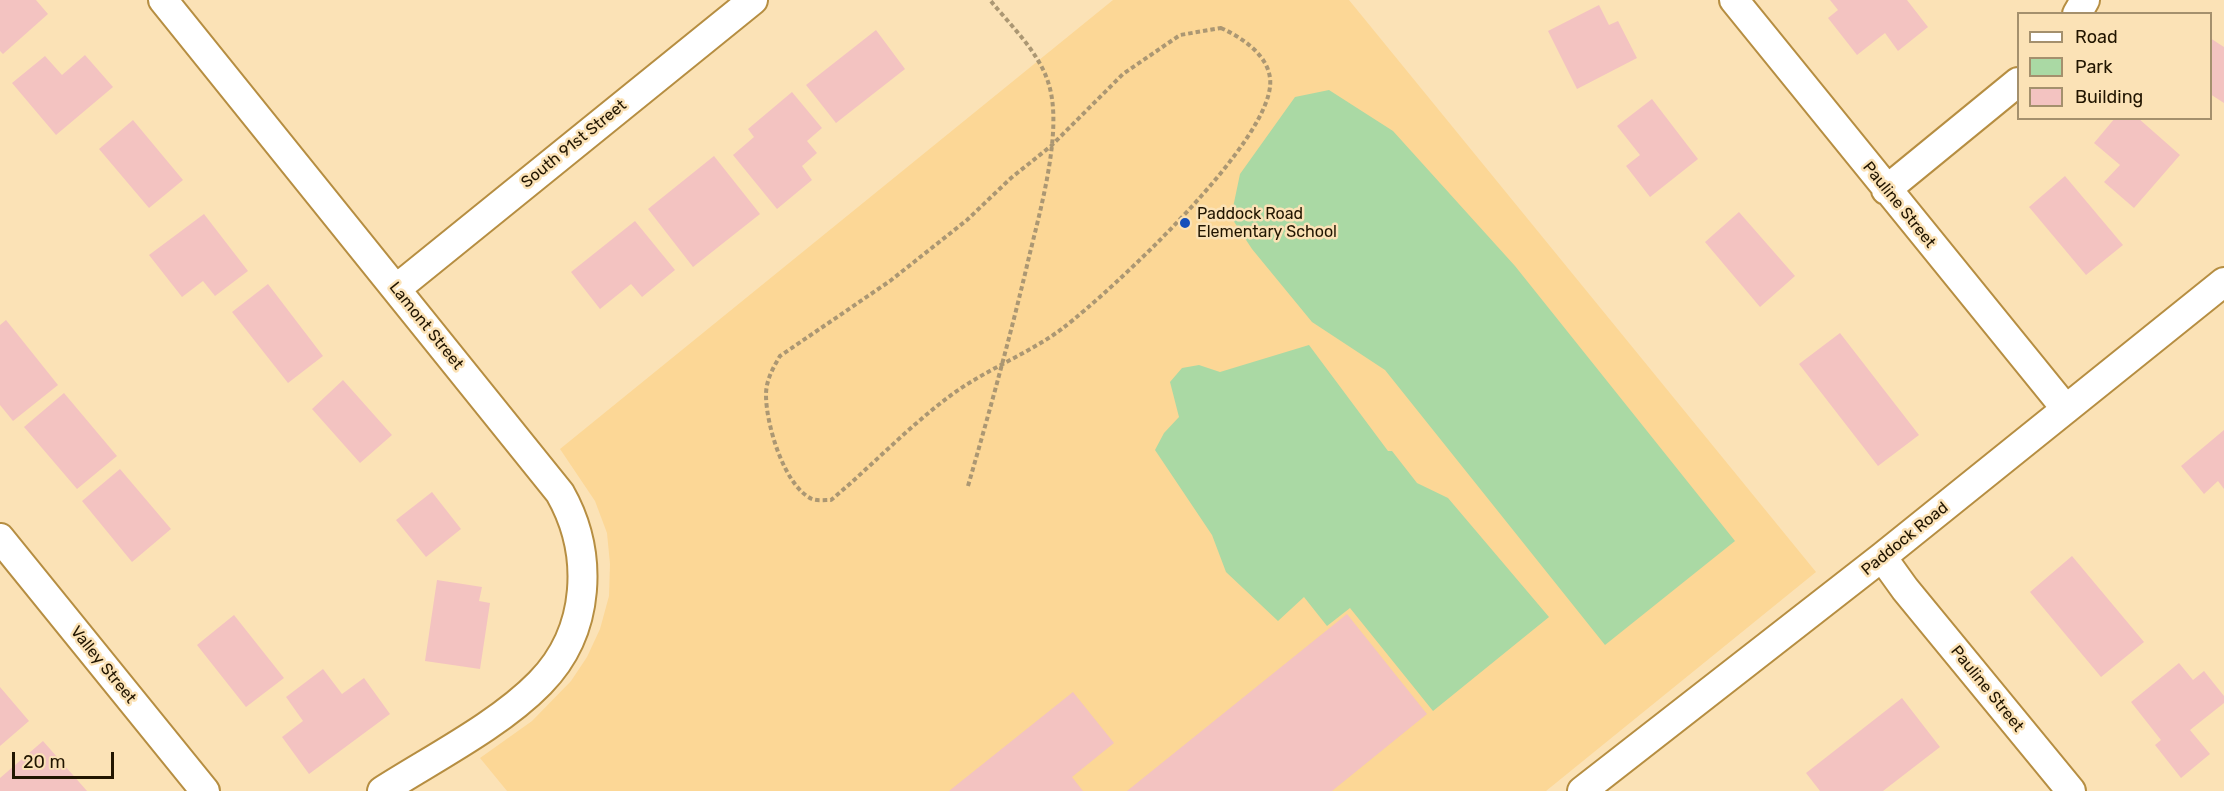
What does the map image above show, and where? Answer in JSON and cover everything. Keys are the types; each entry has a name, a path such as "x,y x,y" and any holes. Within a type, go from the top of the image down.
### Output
{"street":[{"name":"Lamont Street","path":"163,0 560,493 572,514 582,549 584,576 581,603 573,632 541,683 508,711 382,791"},
{"name":"South 91st Street","path":"396,289 753,0"},
{"name":"Pauline Street","path":"1734,0 2066,409"},
{"path":"1886,189 2017,84"},
{"name":"Paddock Road","path":"1582,791 1882,557 2224,282"},
{"name":"Valley Street","path":"0,538 205,791"},
{"name":"Pauline Street","path":"1882,557 1905,589 2071,791"}],"path":[{"path":"968,486 1004,361 1042,199 1051,146 1053,113 1050,87 1042,64 990,0"},
{"path":"1221,28 1238,36 1258,54 1270,76 1270,90 1263,110 1237,150 1180,221 1063,328 1044,341 1004,361 954,393 831,500 813,500 801,490 785,468 774,436 766,395 770,373 780,356 891,281 967,220 1051,146 1123,74 1180,35 1221,28"}],"shaded area":[{"name":"Paddock Road Elementary School","path":"1113,0 1349,0 1816,572 1546,791 507,791 480,758 532,721 571,681 587,657 600,629 609,596 610,564 607,533 595,501 560,449"}],"green space":[{"path":"1329,90 1393,131 1515,266 1735,541 1605,645 1385,370 1312,322 1252,249 1231,217 1240,174 1295,97"},
{"path":"1309,345 1388,451 1392,451 1417,483 1448,498 1549,617 1433,711 1350,608 1327,626 1304,597 1278,621 1226,572 1212,535 1155,450 1164,433 1179,417 1170,382 1182,368 1199,365 1220,372"}],"building":[{"path":"0,0 36,0 48,14 3,54 0,51"},
{"path":"1830,0 1907,0 1928,27 1898,51 1885,33 1857,55 1828,18 1838,10"},
{"path":"1599,5 1609,25 1618,21 1637,58 1577,89 1548,31"},
{"path":"876,30 905,69 836,123 806,85"},
{"path":"2212,39 2224,47 2224,103 2212,95"},
{"path":"85,55 113,87 56,135 12,83 45,56 62,75"},
{"path":"792,92 822,128 807,141 817,153 802,166 812,180 777,209 733,155 754,137 748,129"},
{"path":"1652,99 1698,159 1650,197 1626,166 1640,155 1617,126"},
{"path":"133,120 183,180 149,208 99,149"},
{"path":"2113,120 2140,120 2180,155 2134,208 2104,182 2120,165 2094,143"},
{"path":"714,156 760,214 693,267 648,209"},
{"path":"2065,176 2123,245 2086,275 2029,207"},
{"path":"1739,212 1795,276 1760,307 1705,242"},
{"path":"204,214 248,271 215,296 203,281 182,297 149,255"},
{"path":"635,221 675,270 642,297 631,284 600,309 571,272"},
{"path":"268,284 323,356 288,383 232,312"},
{"path":"6,320 58,385 13,421 0,405 0,325"},
{"path":"1840,333 1919,435 1878,466 1799,364"},
{"path":"343,380 392,435 360,463 312,409"},
{"path":"64,393 117,456 77,489 24,427"},
{"path":"2224,430 2224,489 2218,481 2204,494 2181,466"},
{"path":"120,469 171,529 132,562 82,501"},
{"path":"432,492 461,529 426,557 396,520"},
{"path":"2072,556 2144,642 2101,677 2030,592"},
{"path":"437,580 482,587 479,601 490,603 480,669 425,661"},
{"path":"1347,614 1427,714 1332,791 1127,791"},
{"path":"234,615 284,678 246,707 197,645"},
{"path":"2179,663 2193,680 2204,671 2224,696 2224,703 2190,730 2210,754 2181,778 2155,745 2161,740 2131,702"},
{"path":"323,669 342,694 364,678 390,714 309,774 282,737 303,721 286,697"},
{"path":"0,687 29,721 0,746"},
{"path":"1073,692 1114,743 1072,777 1083,791 949,791"},
{"path":"1902,698 1940,747 1883,791 1820,791 1806,773"},
{"path":"43,741 87,791 0,791 0,778"}],"place":[{"name":"Paddock Road Elementary School","path":"1185,223"}]}
